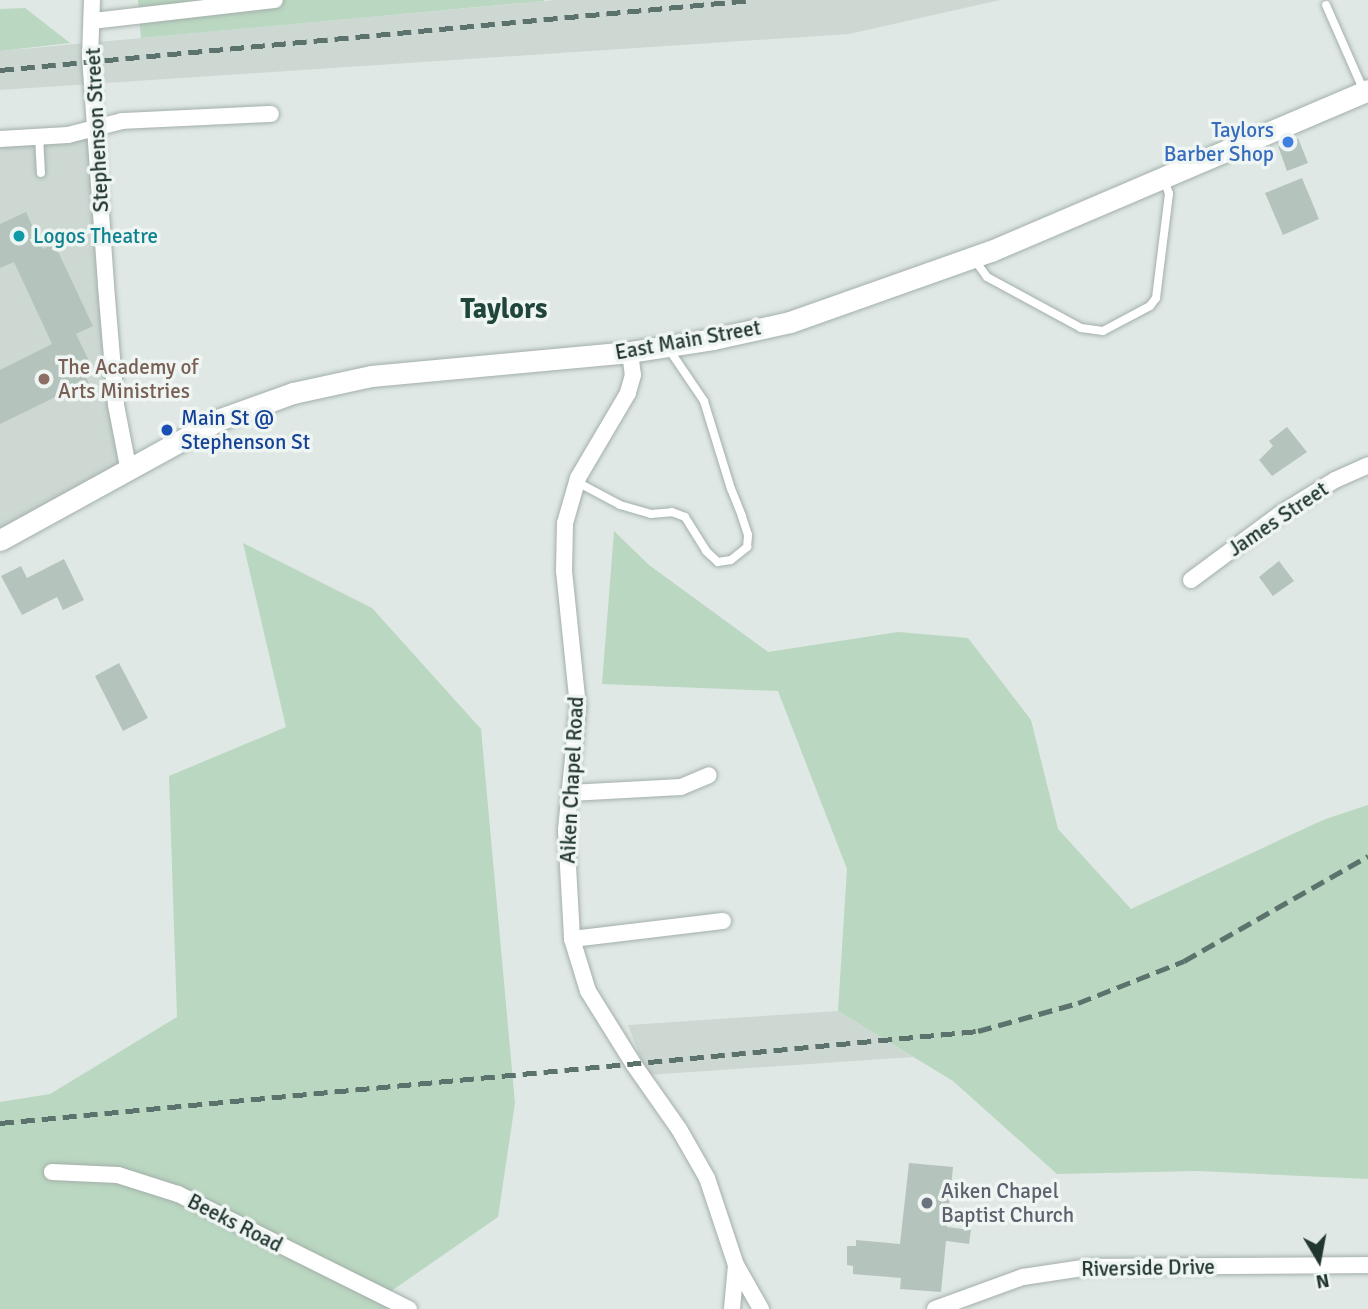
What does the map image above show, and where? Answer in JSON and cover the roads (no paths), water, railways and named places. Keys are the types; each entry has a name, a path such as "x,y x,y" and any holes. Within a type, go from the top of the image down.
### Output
{"street":[{"name":"Stephenson Street","path":"92,0 90,56 94,128 116,405 128,467"},
{"path":"93,20 275,0"},
{"name":"East Main Street","path":"0,540 128,467 218,420 320,386 371,376 630,352 790,322 973,257 1366,91"},
{"path":"0,139 68,135 122,121 271,114"},
{"name":"Aiken Chapel Road","path":"630,352 633,375 628,393 576,482 570,500 564,544 578,707 566,830 572,939 589,991 703,1168 718,1205 736,1265 732,1309"},
{"name":"James Street","path":"1191,580 1283,512 1335,480 1368,465"},
{"path":"570,793 681,787 709,775"},
{"path":"572,939 723,921"},
{"name":"Beeks Road","path":"52,1172 118,1175 178,1194 409,1309"},
{"path":"736,1265 761,1309"},
{"name":"Riverside Drive","path":"935,1309 1023,1277 1089,1267 1368,1265"}],"lane":[{"path":"1326,5 1366,91"},
{"path":"39,136 41,173"},
{"path":"973,257 988,277 1081,328 1103,331 1150,306 1156,298 1168,194 1164,178"},
{"path":"576,482 620,505 651,514 672,512 685,517 706,551 718,562 731,560 747,547 748,535 704,401 667,346"}],"railway":[{"path":"0,70 752,0"},
{"path":"0,1123 978,1031 1078,1003 1184,961 1368,856"}],"place":[{"name":"Taylors Barber Shop","path":"1288,142"},
{"name":"Logos Theatre","path":"19,236"},
{"name":"The Academy of Arts Ministries","path":"44,379"},
{"name":"Main St @ Stephenson St","path":"167,430"},
{"name":"Aiken Chapel Baptist Church","path":"927,1203"}],"district":[{"name":"Taylors","path":"504,309"}]}
